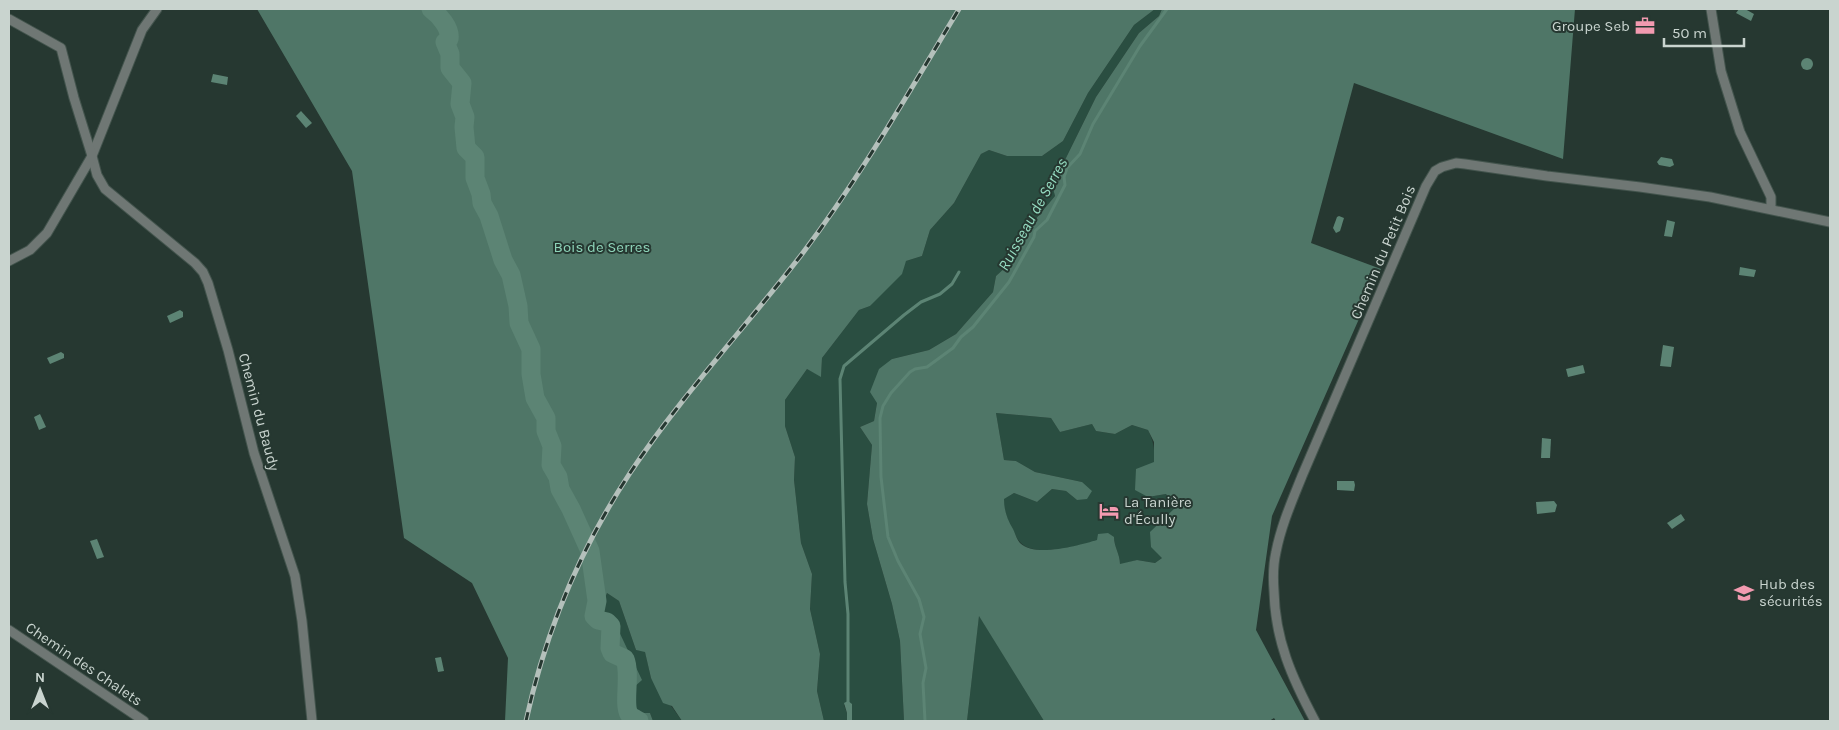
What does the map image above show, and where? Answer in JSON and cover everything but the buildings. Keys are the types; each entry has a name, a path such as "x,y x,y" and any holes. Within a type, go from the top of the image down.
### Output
{"street":[{"path":"9,261 30,250 46,233 92,156 142,30 157,9"},
{"path":"1711,9 1724,79 1740,132 1769,193 1771,209"},
{"name":"Chemin du Baudy","path":"9,19 61,48 97,175 106,189 195,263 203,272 208,283 228,350 254,452 295,576 302,621 312,721"},
{"name":"Chemin du Petit Bois","path":"1315,721 1294,681 1282,648 1276,622 1274,569 1276,551 1284,522 1426,186 1436,171 1456,163 1472,164 1547,176 1648,188 1771,209 1830,222"},
{"name":"Chemin des Chalets","path":"9,630 144,721"}],"shaded area":[{"path":"1155,9 1162,9 1159,16 1139,33 1096,97 1063,164 1050,177 1055,196 1029,227 1009,264 996,276 993,292 956,334 929,350 892,359 877,403 874,421 860,427 872,445 867,504 873,539 892,604 900,641 904,721 852,721 852,704 844,705 847,721 824,721 817,691 820,654 810,609 812,574 801,543 794,480 795,457 785,426 785,400 807,369 821,376 822,358 859,310 870,306 906,261 922,256 930,230 954,203 981,154 989,150 1007,156 1042,156 1063,141 1088,93 1134,25"},
{"path":"1739,9 1745,9 1754,14 1751,21 1736,13"},
{"path":"1807,58 1813,64 1807,70 1801,64"},
{"path":"213,74 228,77 227,85 211,82"},
{"path":"301,111 312,123 306,128 296,116"},
{"path":"1661,157 1672,159 1674,165 1670,167 1659,165 1657,162"},
{"path":"1339,216 1344,218 1340,231 1336,233 1333,228"},
{"path":"1667,220 1675,222 1672,237 1664,236"},
{"path":"1740,267 1756,270 1754,277 1739,275"},
{"path":"180,310 183,312 183,317 170,323 167,316"},
{"path":"1663,345 1674,347 1671,367 1660,366"},
{"path":"61,352 64,354 64,358 50,364 47,358"},
{"path":"1583,365 1585,373 1568,377 1566,369"},
{"path":"996,413 1051,418 1060,432 1092,424 1096,431 1115,434 1132,425 1148,430 1152,438 1154,455 1148,497 1166,494 1176,507 1162,558 1155,563 1137,560 1120,565 1114,537 1051,550 1038,550 1020,542 1009,522 1003,499 1014,493 1037,502 1052,489 1066,491 1077,500 1082,482 1035,472 1016,461 1004,460"},
{"path":"40,414 46,427 39,430 34,417"},
{"path":"1542,438 1551,439 1550,458 1541,458"},
{"path":"1337,481 1354,481 1354,491 1337,490"},
{"path":"1554,501 1557,505 1555,512 1537,514 1536,502"},
{"path":"1681,514 1685,520 1672,529 1667,523"},
{"path":"97,539 104,557 97,559 90,541"},
{"path":"607,593 619,601 636,650 645,651 651,678 682,721 653,721 650,713 638,713 633,701 633,688 614,621 603,613 603,603"},
{"path":"979,615 1044,721 967,721"},
{"path":"441,657 444,671 438,672 435,658"},
{"path":"848,701 852,704 852,721 847,721 844,703"}],"green space":[{"name":"Bois de Serres","path":"257,9 1155,9 1134,25 1088,93 1063,141 1042,156 1007,156 989,150 981,154 954,203 930,230 922,256 906,261 902,274 870,306 859,310 822,358 821,377 807,369 785,400 785,426 795,457 794,480 801,543 812,574 810,609 820,654 817,691 824,721 682,721 672,706 663,703 651,678 645,652 636,650 619,601 607,593 603,603 603,613 614,621 642,680 633,688 633,701 638,713 650,713 653,721 505,721 508,658 472,583 404,538 352,171"},
{"path":"1162,9 1575,9 1563,159 1354,83 1311,243 1381,269 1272,516 1256,630 1305,721 1276,721 1274,718 1269,721 1044,721 979,616 967,721 904,721 900,641 892,604 873,539 867,504 872,445 860,427 874,421 877,403 870,392 879,369 892,359 929,350 956,334 993,292 996,276 1009,264 1029,227 1055,196 1050,177 1063,164 1096,97 1139,33 1159,16","holes":["996,413 1051,418 1060,432 1092,424 1096,431 1115,434 1132,425 1148,430 1154,442 1154,462 1136,469 1135,490 1148,497 1166,494 1176,507 1150,532 1151,547 1162,558 1155,563 1137,560 1120,564 1114,537 1108,533 1098,534 1097,540 1058,549 1036,550 1019,542 1008,518 1004,499 1014,493 1037,502 1052,489 1066,491 1077,500 1087,499 1092,491 1082,482 1035,472 1016,461 1004,460"]}],"waterway":[{"path":"431,9 441,18 446,26 449,39 445,42 450,54 450,68 462,83 460,104 465,117 466,148 475,157 475,178 482,203 489,216 503,260 511,275 518,306 519,323 531,349 531,374 535,398 546,418 546,431 552,446 551,465 558,477 560,489 590,551 597,601 594,616 611,626 610,648 612,653 625,659 627,665 627,709 630,715 639,721"},
{"name":"Ruisseau de Serres","path":"925,721 923,683 926,668 920,634 924,617 919,599 898,561 888,537 881,477 880,418 883,406 891,393 910,372 927,367 953,348 961,337 973,327 1009,282 1034,237 1035,231 1047,220 1065,185 1064,177 1067,168 1080,154 1093,124 1140,46 1167,9"},
{"path":"848,704 848,614 845,582 840,379 844,366 921,302 940,294 952,284 959,272"}],"railway":[{"path":"526,721 543,656 566,592 595,531 612,502 670,417 802,254 824,224 884,133 959,9"}],"place":[{"name":"Groupe Seb","path":"1645,26"},
{"name":"La Tanière d'Écully","path":"1109,511"},
{"name":"Hub des sécurités","path":"1744,593"}]}
